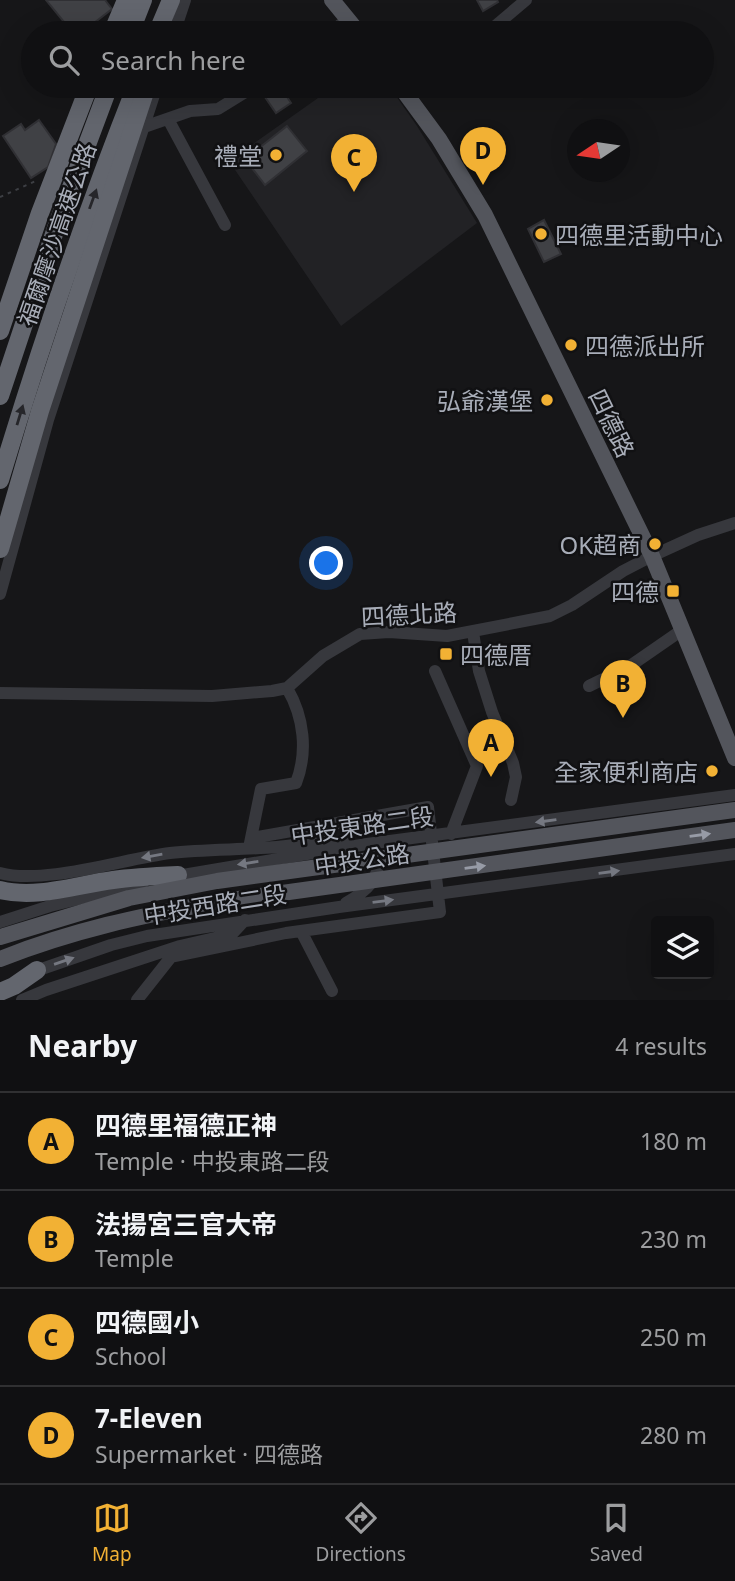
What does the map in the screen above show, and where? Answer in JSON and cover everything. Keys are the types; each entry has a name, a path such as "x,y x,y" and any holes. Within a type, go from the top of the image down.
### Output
{"highway":[{"path":"115,21 124,0"},
{"path":"135,21 143,0"},
{"path":"162,21 171,0"},
{"path":"171,21 180,0"},
{"path":"0,331 83,98"},
{"name":"福爾摩沙高速公路","path":"0,396 104,98"},
{"name":"福爾摩沙高速公路","path":"0,480 81,232 131,98"},
{"path":"0,549 40,411 143,98"},
{"path":"0,890 41,892 115,880 178,875"},
{"path":"0,992 37,970"}],"main road":[{"path":"332,0 348,19"},
{"name":"四德路","path":"414,98 485,215 652,556 735,758"},
{"name":"中投公路","path":"0,937 129,898 207,882 735,810"},
{"name":"中投公路","path":"0,959 103,924 205,904 735,830"}],"street":[{"path":"178,21 185,0"},
{"path":"501,21 526,0"},
{"path":"0,316 46,177 82,98"},
{"path":"0,594 48,420 153,98"},
{"path":"144,127 190,111 218,109 236,98"},
{"path":"168,118 225,225"},
{"name":"四德北路","path":"287,688 323,656 360,634 389,632 447,636 550,616 572,606 623,571 652,556 698,535 735,523"},
{"path":"0,527 17,531"},
{"path":"589,686 630,666 682,629"},
{"path":"473,632 479,671 513,763 516,777 510,800"},
{"path":"435,671 477,766 451,834"},
{"path":"0,693 212,696 287,688 300,716 303,764 296,783 261,789 249,844"},
{"name":"中投東路二段","path":"0,922 50,906 178,875 367,844 735,795"},
{"path":"137,1000 171,957 301,931 440,912 428,807 249,844"},
{"path":"0,873 11,876 37,876 170,853 249,844 327,840 367,844 374,849 378,859 376,877 363,893 339,907"},
{"name":"中投西路二段","path":"0,984 111,945 147,936 245,920 735,854"},
{"path":"22,1000 180,946 232,934 245,920"},
{"path":"301,931 332,991"}],"path":[{"path":"0,197 46,177"}],"shaded area":[{"path":"318,98 397,98 477,223 341,326 229,161"}],"building":[{"path":"46,0 105,0 112,9 96,21 63,21"},
{"path":"477,0 497,0 498,2 483,11"},
{"path":"266,98 288,98 291,103 276,113"},
{"path":"39,120 56,144 48,167 31,178 3,136 21,124 25,130"},
{"name":"禮堂","path":"287,126 307,151 265,185 245,159"},
{"name":"四德里活動中心","path":"544,220 561,254 544,262 528,229"}],"place":[{"name":"禮堂","path":"276,155"},
{"name":"7-Eleven","path":"483,185"},
{"name":"四德國小","path":"354,192"},
{"name":"四德里活動中心","path":"541,234"},
{"name":"四德派出所","path":"571,345"},
{"name":"弘爺漢堡","path":"547,400"},
{"name":"OK超商","path":"655,544"},
{"name":"四德","path":"673,591"},
{"name":"四德厝","path":"446,654"},
{"name":"法揚宮三官大帝","path":"623,718"},
{"name":"全家便利商店","path":"712,771"},
{"name":"四德里福德正神","path":"491,777"}]}
